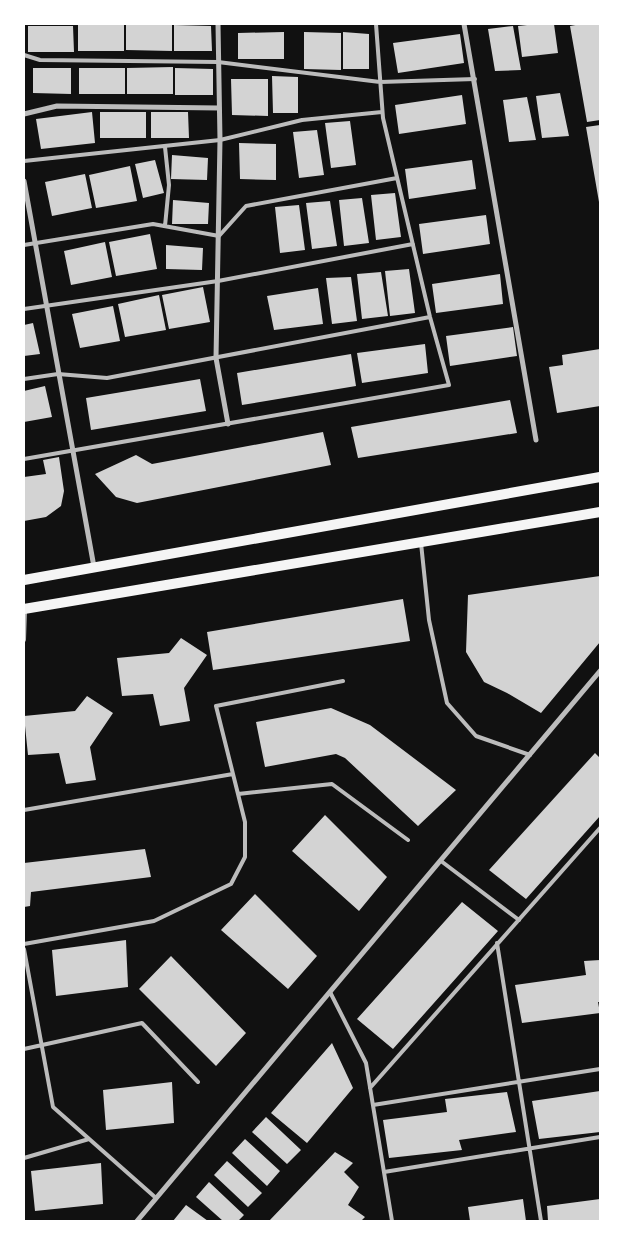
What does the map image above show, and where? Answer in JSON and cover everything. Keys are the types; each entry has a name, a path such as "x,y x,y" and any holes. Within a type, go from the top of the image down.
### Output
{"main road":[{"path":"24,580 600,477"},
{"path":"25,609 600,512"}],"street":[{"path":"218,24 220,140 216,358 228,424"},
{"path":"464,24 536,440"},
{"path":"24,114 57,106 219,108"},
{"path":"24,181 94,567"},
{"path":"137,1221 600,672"}],"lane":[{"path":"24,459 449,385 430,317 382,112 376,24"},
{"path":"24,55 40,60 218,62 380,82 475,80"},
{"path":"24,161 220,140 302,120 382,112"},
{"path":"165,147 169,185 165,226"},
{"path":"24,245 153,224 219,236 246,206 397,178"},
{"path":"24,309 218,281 413,244"},
{"path":"24,379 58,374 107,378 430,317"},
{"path":"421,543 429,620 447,704 476,736 530,755"},
{"path":"24,640 25,609"},
{"path":"24,944 154,921 231,884 246,857 245,822 216,706 343,681"},
{"path":"24,810 233,774"},
{"path":"238,794 332,784 408,840"},
{"path":"370,1088 600,828"},
{"path":"441,861 519,920"},
{"path":"497,943 541,1221"},
{"path":"24,949 53,1107 156,1198"},
{"path":"330,992 366,1063 392,1221"},
{"path":"24,1050 142,1023 198,1082"},
{"path":"373,1105 600,1069"},
{"path":"384,1172 600,1138"},
{"path":"24,1158 89,1139"}],"building":[{"path":"124,24 124,51 78,51 78,25"},
{"path":"126,24 172,24 172,51 126,50"},
{"path":"554,24 558,53 522,57 518,26"},
{"path":"600,24 600,120 587,122 570,26"},
{"path":"174,25 211,26 212,51 174,51"},
{"path":"28,26 73,26 74,52 28,52"},
{"path":"513,26 521,70 495,71 488,29"},
{"path":"284,32 284,59 238,59 238,33"},
{"path":"304,32 341,33 341,70 304,69"},
{"path":"343,32 369,34 369,69 343,69"},
{"path":"460,34 464,63 398,73 393,43"},
{"path":"173,67 173,94 127,94 127,68"},
{"path":"33,68 71,68 71,94 33,93"},
{"path":"79,68 125,68 125,94 79,94"},
{"path":"175,68 213,69 213,95 175,95"},
{"path":"272,76 298,77 298,113 273,113"},
{"path":"231,79 268,79 268,116 232,115"},
{"path":"560,93 569,136 542,138 536,96"},
{"path":"462,95 466,124 399,134 395,105"},
{"path":"527,97 536,140 509,142 503,100"},
{"path":"92,112 95,143 41,149 36,119"},
{"path":"100,112 146,112 146,138 100,138"},
{"path":"151,112 188,112 189,138 151,138"},
{"path":"350,121 356,165 331,168 325,123"},
{"path":"600,125 600,202 599,202 586,127"},
{"path":"317,130 324,175 299,178 293,132"},
{"path":"239,143 276,144 276,180 240,179"},
{"path":"172,155 208,158 207,180 171,179"},
{"path":"155,160 164,193 143,198 135,164"},
{"path":"472,160 476,189 409,199 405,169"},
{"path":"130,166 137,201 96,208 89,175"},
{"path":"85,174 92,208 52,216 45,182"},
{"path":"395,193 401,237 376,240 371,195"},
{"path":"362,198 369,243 344,246 339,200"},
{"path":"173,200 209,203 208,224 172,224"},
{"path":"330,201 337,246 312,249 306,203"},
{"path":"299,205 305,250 280,253 275,207"},
{"path":"486,215 490,244 423,254 419,224"},
{"path":"150,234 157,269 116,276 109,242"},
{"path":"105,242 112,277 71,285 64,251"},
{"path":"166,245 203,248 202,270 166,269"},
{"path":"409,269 415,313 390,316 385,271"},
{"path":"381,272 388,316 362,319 357,274"},
{"path":"500,274 503,304 436,313 432,284"},
{"path":"351,277 357,321 332,324 326,278"},
{"path":"203,287 210,322 169,329 162,295"},
{"path":"318,288 323,324 274,330 267,296"},
{"path":"159,295 166,330 125,337 118,304"},
{"path":"113,306 120,341 80,348 72,314"},
{"path":"33,323 40,354 24,356 24,325"},
{"path":"513,327 517,356 450,366 446,336"},
{"path":"425,344 428,373 362,383 357,353"},
{"path":"600,349 600,406 557,413 549,367 563,365 562,355"},
{"path":"351,354 356,386 242,405 237,373"},
{"path":"200,379 206,411 91,430 86,398"},
{"path":"45,386 52,417 24,422 24,391"},
{"path":"510,400 517,433 358,458 351,427"},
{"path":"323,432 331,465 137,503 116,497 95,474 136,455 152,464"},
{"path":"59,457 64,491 61,506 46,517 24,521 24,477 46,474 43,460"},
{"path":"600,576 600,642 541,713 484,682 466,652 468,595"},
{"path":"403,599 410,641 213,670 207,632"},
{"path":"181,638 207,655 184,688 190,721 160,726 153,694 122,696 117,658 169,653"},
{"path":"87,696 113,713 90,747 96,780 66,784 59,753 28,755 24,716 75,711"},
{"path":"331,708 370,725 456,790 418,826 345,758 336,754 265,767 256,722"},
{"path":"595,753 600,758 600,816 526,899 489,870"},
{"path":"325,815 387,877 359,911 292,851"},
{"path":"145,849 151,877 31,892 30,906 24,907 24,863"},
{"path":"255,894 317,956 288,989 221,930"},
{"path":"462,902 498,931 393,1049 357,1019"},
{"path":"126,940 128,987 56,996 52,950"},
{"path":"171,956 246,1033 216,1066 139,989"},
{"path":"600,960 600,1002 598,1002 600,1013 522,1023 515,985 586,975 584,961"},
{"path":"332,1043 353,1088 307,1143 271,1113"},
{"path":"172,1082 174,1123 106,1130 103,1090"},
{"path":"600,1091 600,1132 539,1139 532,1101"},
{"path":"507,1092 516,1132 459,1140 462,1150 389,1158 383,1120 447,1112 445,1099"},
{"path":"266,1117 301,1150 287,1164 252,1132"},
{"path":"245,1139 280,1171 267,1186 232,1153"},
{"path":"335,1152 353,1163 344,1172 359,1187 348,1205 365,1217 361,1221 269,1221"},
{"path":"227,1161 262,1193 248,1207 214,1175"},
{"path":"101,1163 103,1204 35,1211 31,1171"},
{"path":"209,1182 244,1215 238,1221 223,1221 196,1197"},
{"path":"523,1199 526,1221 470,1221 468,1207"},
{"path":"600,1199 600,1221 548,1221 547,1206"},
{"path":"186,1205 208,1221 173,1221"}]}
